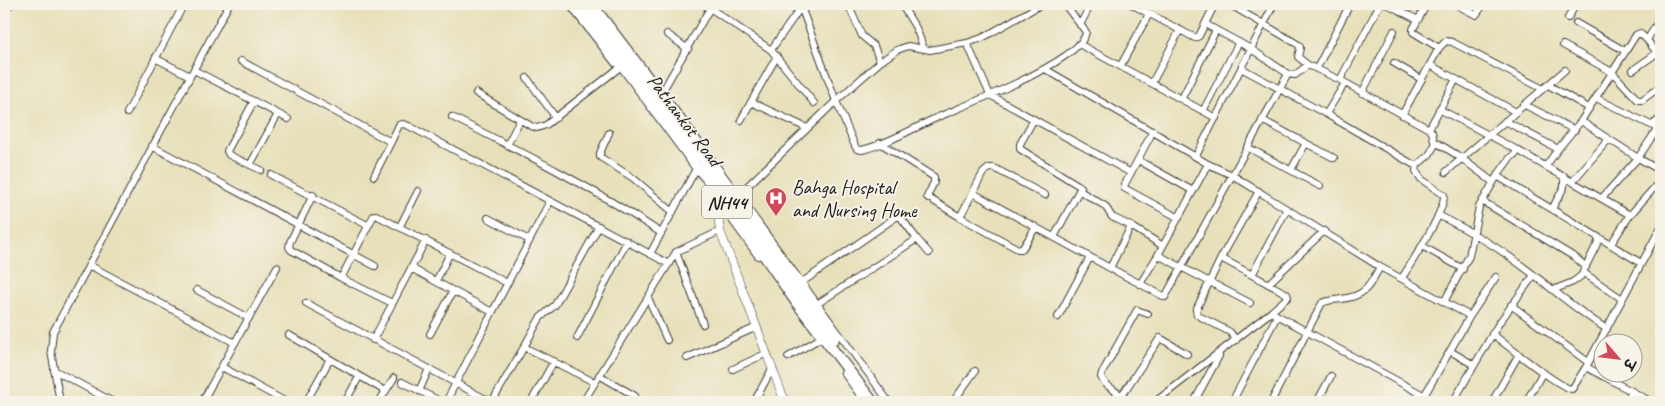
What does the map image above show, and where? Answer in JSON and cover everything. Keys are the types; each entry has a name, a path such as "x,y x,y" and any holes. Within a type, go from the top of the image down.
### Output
{"highway":[{"name":"Pathankot Road","path":"576,4 696,168 731,201 796,302 873,402"},
{"name":"NH44","path":"586,4 881,402"}],"street":[{"path":"4,7 11,4"},
{"path":"127,113 184,4"},
{"path":"60,402 51,351 53,332 229,4"},
{"path":"569,4 696,168 650,254"},
{"path":"594,4 662,92 819,339 865,402"},
{"path":"702,4 771,50 814,103"},
{"path":"848,4 862,36 874,46 880,62"},
{"path":"901,4 916,28 924,50"},
{"path":"785,402 720,231 718,215 836,101 880,62 897,50 908,46 924,50 967,43 982,38 1042,4"},
{"path":"801,5 836,101 857,149 862,150 990,95 1045,69 1074,49 1080,44 1086,34 1064,4"},
{"path":"1080,25 1091,4"},
{"path":"1131,4 1195,38 1199,36 1216,4"},
{"path":"1229,4 1299,45 1298,57 1308,65 1317,68 1429,129 1436,143 1461,158 1493,182"},
{"path":"1196,156 1274,4"},
{"path":"1317,68 1350,4"},
{"path":"1326,114 1380,4"},
{"path":"1387,4 1418,20"},
{"path":"1427,4 1414,32 1439,48"},
{"path":"1456,4 1476,15 1484,4"},
{"path":"771,50 801,5"},
{"path":"1568,18 1573,5"},
{"path":"662,92 710,8"},
{"path":"1121,66 1149,14"},
{"path":"1647,40 1661,17"},
{"path":"1576,23 1625,52"},
{"path":"1205,24 1251,49 1288,74 1295,75 1308,65"},
{"path":"1152,83 1180,30"},
{"path":"1182,98 1216,30"},
{"path":"1362,93 1394,31"},
{"path":"1546,166 1581,121 1638,33 1647,40 1659,55 1633,70"},
{"path":"667,34 688,49"},
{"path":"1402,115 1439,48 1446,41 1452,42 1589,108"},
{"path":"1203,110 1239,42"},
{"path":"967,43 990,95 1131,173"},
{"path":"1080,44 1216,118"},
{"path":"1563,45 1612,72 1638,100 1642,100 1661,86"},
{"path":"741,120 777,56"},
{"path":"155,58 254,101 288,119"},
{"path":"241,61 391,142"},
{"path":"1394,63 1421,79"},
{"path":"1430,65 1516,112"},
{"path":"476,93 520,120 537,128 546,125 556,118 619,68"},
{"path":"1241,68 1416,166"},
{"path":"1045,69 1208,164 1232,175 1380,267 1470,316"},
{"path":"1446,172 1488,134 1565,70"},
{"path":"973,192 1166,297 1288,74"},
{"path":"527,78 556,118"},
{"path":"1429,129 1456,79"},
{"path":"1596,98 1657,128"},
{"path":"254,101 227,151 230,155 261,170"},
{"path":"751,102 807,128"},
{"path":"1525,105 1574,130"},
{"path":"1439,109 1519,151 1630,215"},
{"path":"250,165 278,114"},
{"path":"452,117 592,189 661,233"},
{"path":"1602,198 1638,158 1657,128 1661,118"},
{"path":"1034,119 1020,144 1020,148 1080,186 1080,191 1054,237"},
{"path":"507,145 520,120"},
{"path":"1262,120 1334,158"},
{"path":"1504,121 1558,149"},
{"path":"1581,121 1608,140 1661,170"},
{"path":"374,176 398,127 403,124 669,264"},
{"path":"1153,131 1124,184 1125,189 1178,218"},
{"path":"609,134 600,152 600,157 633,178 672,212"},
{"path":"1573,181 1608,140"},
{"path":"880,143 934,177 934,182 927,197 1020,250 1024,247 1036,227"},
{"path":"1291,170 1306,143"},
{"path":"1416,166 1429,155 1436,143"},
{"path":"152,146 375,266"},
{"path":"1247,147 1320,186"},
{"path":"1444,302 1469,256 1475,218 1482,201 1510,158 1519,151"},
{"path":"1138,160 1194,191"},
{"path":"1140,284 1208,164"},
{"path":"1402,278 1438,215 1444,195 1417,175 1416,166"},
{"path":"960,217 983,173 992,167 1045,195"},
{"path":"271,175 368,225"},
{"path":"1497,176 1641,263"},
{"path":"1552,209 1564,187 1564,176"},
{"path":"1611,244 1630,215 1661,180"},
{"path":"400,226 418,191"},
{"path":"1080,191 1105,206 1112,217 1131,226 1163,246"},
{"path":"1236,340 1230,332 1196,313 1209,282 1259,191"},
{"path":"313,195 290,242 291,250 341,278 392,303"},
{"path":"446,402 550,201"},
{"path":"731,201 801,282 889,402"},
{"path":"1482,201 1576,258 1585,270 1622,299"},
{"path":"1252,275 1287,209"},
{"path":"341,278 368,225 374,215 376,215 507,283"},
{"path":"801,282 899,215 929,253"},
{"path":"1438,215 1474,233 1607,329"},
{"path":"488,218 529,240"},
{"path":"306,303 491,402 540,318 555,306 599,226"},
{"path":"1110,268 1131,226"},
{"path":"1492,334 1543,372 1565,387 1572,389 1607,329 1661,227"},
{"path":"583,402 676,252 720,231"},
{"path":"1268,284 1324,231"},
{"path":"1553,290 1578,279 1585,270 1600,238"},
{"path":"816,304 917,239"},
{"path":"373,340 426,240"},
{"path":"577,338 627,241"},
{"path":"1422,246 1463,269"},
{"path":"676,252 703,324"},
{"path":"436,281 450,253"},
{"path":"1158,255 1250,303"},
{"path":"1058,317 1090,257"},
{"path":"1222,258 1288,296 1274,314 1232,402"},
{"path":"89,265 235,343"},
{"path":"202,402 277,267"},
{"path":"1271,402 1322,303 1327,300 1349,298 1364,293 1380,267"},
{"path":"411,268 492,312"},
{"path":"1453,402 1492,334 1534,275"},
{"path":"1424,396 1470,316 1496,277"},
{"path":"197,290 249,318"},
{"path":"430,334 453,291"},
{"path":"648,298 667,340"},
{"path":"1511,305 1587,364 1652,402"},
{"path":"1127,402 1122,395 1104,384 1101,377 1137,310 1148,314"},
{"path":"1274,314 1436,402"},
{"path":"1155,402 1236,340 1274,314"},
{"path":"687,358 757,327"},
{"path":"289,335 385,392"},
{"path":"1122,395 1160,338 1187,354"},
{"path":"788,357 819,339"},
{"path":"524,347 594,382"},
{"path":"1450,351 1474,365"},
{"path":"1194,402 1220,352"},
{"path":"732,368 767,353"},
{"path":"1492,402 1519,354"},
{"path":"306,402 330,360"},
{"path":"531,402 554,361"},
{"path":"222,367 274,399 286,402"},
{"path":"419,390 429,369"},
{"path":"754,402 772,369"},
{"path":"54,370 112,402"},
{"path":"953,402 975,371"},
{"path":"1526,402 1543,372"},
{"path":"599,375 635,396"},
{"path":"1317,402 1331,376"},
{"path":"345,402 359,378"},
{"path":"379,402 394,378"},
{"path":"402,382 442,402"},
{"path":"1626,402 1632,391"}],"place":[{"name":"Bahga Hospital and Nursing Home","path":"776,217"}]}
